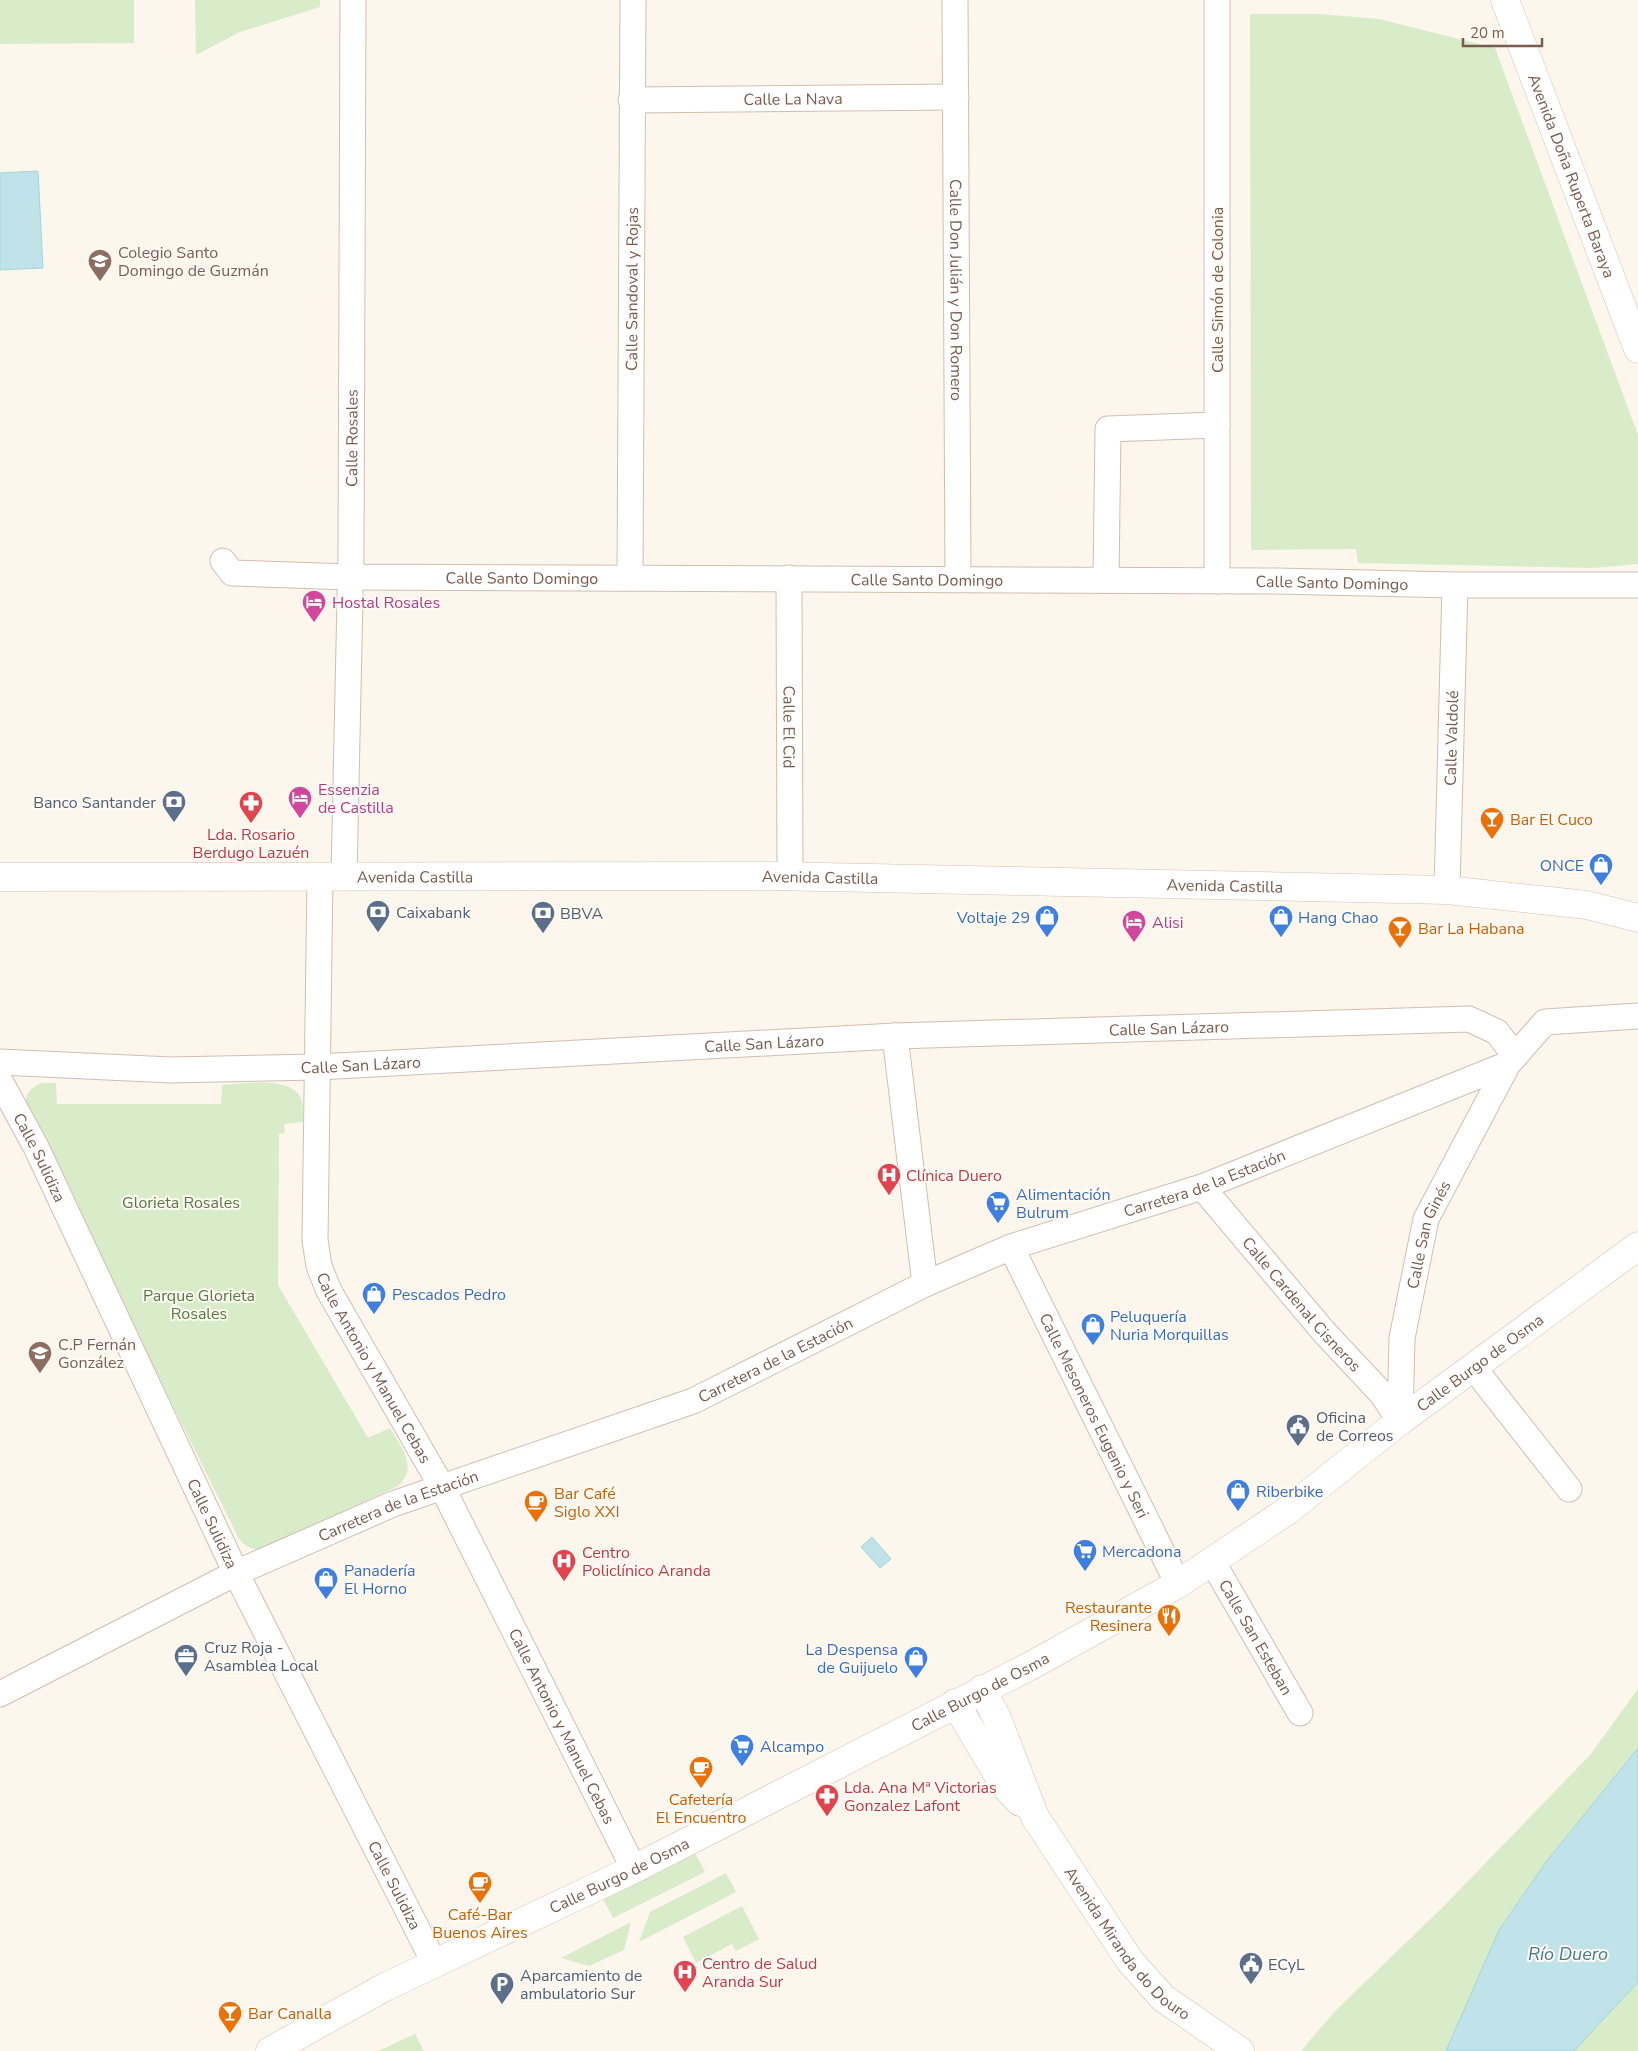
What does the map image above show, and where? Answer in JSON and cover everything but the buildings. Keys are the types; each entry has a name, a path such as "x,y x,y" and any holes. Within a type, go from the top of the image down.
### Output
{"street":[{"name":"Calle Rosales","path":"332,876 350,577 353,0"},
{"name":"Calle Sandoval y Rojas","path":"630,578 633,0"},
{"name":"Calle Don Julián y Don Romero","path":"955,0 958,579"},
{"name":"Calle Simón de Colonia","path":"1217,0 1217,581"},
{"name":"Avenida Doña Ruperta Baraya","path":"1505,0 1638,349"},
{"name":"Calle La Nava","path":"631,100 956,97"},
{"path":"1106,580 1108,430 1217,425"},
{"name":"Calle Santo Domingo","path":"223,560 232,573 350,577 958,579 1455,585 1638,585"},
{"name":"Calle El Cid","path":"789,578 790,876"},
{"name":"Calle Valdolé","path":"1448,890 1455,585"},
{"name":"Calle Antonio y Manuel Cebas","path":"332,876 318,1067 315,1240 319,1266 330,1291 442,1487 634,1869"},
{"name":"Avenida Castilla","path":"0,877 790,876 1448,890 1587,905 1638,918"},
{"name":"Carretera de la Estación","path":"0,1694 236,1573 393,1504 693,1401 925,1284 1011,1247 1202,1187 1511,1060 1545,1022 1638,1016"},
{"name":"Calle San Lázaro","path":"0,1062 171,1070 318,1067 895,1036 1469,1019 1497,1032 1511,1060"},
{"path":"895,1036 925,1284"},
{"name":"Calle San Ginés","path":"1400,1421 1402,1338 1426,1219 1511,1060"},
{"name":"Calle Sulidiza","path":"0,1080 36,1147 236,1573 434,1962"},
{"name":"Calle Cardenal Cisneros","path":"1202,1187 1324,1332 1382,1394 1400,1421"},
{"name":"Calle Burgo de Osma","path":"270,2051 434,1962 634,1869 1032,1665 1178,1584 1287,1511 1400,1421 1638,1246"},
{"name":"Calle Mesoneros Eugenio y Seri","path":"1011,1247 1178,1584"},
{"path":"1473,1367 1569,1489"},
{"name":"Calle San Esteban","path":"1212,1561 1300,1713"},
{"name":"Avenida Miranda do Douro","path":"982,1690 997,1718 1035,1817"},
{"name":"Avenida Miranda do Douro","path":"955,1703 1004,1785 1035,1817 1142,1977 1163,1998 1240,2051"}],"green space":[{"path":"0,0 134,0 134,43 0,44"},
{"path":"195,0 320,0 320,7 240,32 196,55"},
{"path":"1250,14 1319,14 1379,19 1495,48 1638,435 1638,564 1593,568 1358,563 1356,549 1251,550"},
{"name":"Glorieta Rosales","path":"41,1083 56,1083 57,1104 221,1104 222,1085 254,1083 278,1084 296,1091 302,1101 304,1122 284,1124 285,1133 279,1134 278,1285 368,1438 390,1428 399,1443 408,1465 404,1479 398,1486 268,1548 252,1548 245,1545 239,1539 25,1108 28,1092"},
{"path":"1638,1689 1638,1748 1546,1862 1499,1930 1446,2051 1301,2051 1335,2011 1443,1907 1590,1755"},
{"path":"695,1853 705,1872 613,1918 603,1899"},
{"path":"726,1873 736,1892 639,1942 650,1912"},
{"path":"742,1906 759,1939 736,1951 732,1944 696,1963 683,1937"},
{"path":"631,1922 624,1950 589,1966 561,1958"},
{"path":"1638,1982 1638,2051 1574,2051 1633,1986"},
{"path":"415,2034 424,2051 378,2051"}],"water":[{"path":"38,171 43,268 0,270 0,173"},
{"path":"872,1537 891,1559 880,1568 861,1547"},
{"name":"Río Duero","path":"1638,1748 1638,1982 1574,2051 1446,2051 1499,1930 1546,1862"}],"place":[{"name":"Colegio Santo Domingo de Guzmán","path":"100,282"},
{"name":"Hostal Rosales","path":"314,623"},
{"name":"Essenzia de Castilla","path":"300,819"},
{"name":"Banco Santander","path":"174,823"},
{"name":"Lda. Rosario Berdugo Lazuén","path":"251,824"},
{"name":"Bar El Cuco","path":"1492,840"},
{"name":"ONCE","path":"1601,886"},
{"name":"Caixabank","path":"378,933"},
{"name":"BBVA","path":"543,934"},
{"name":"Voltaje 29","path":"1047,938"},
{"name":"Hang Chao","path":"1281,938"},
{"name":"Alisi","path":"1134,943"},
{"name":"Bar La Habana","path":"1400,949"},
{"name":"Clínica Duero","path":"889,1196"},
{"name":"Alimentación Bulrum","path":"998,1224"},
{"name":"Pescados Pedro","path":"374,1315"},
{"name":"Peluquería Nuria Morquillas","path":"1093,1346"},
{"name":"C.P Fernán González","path":"40,1374"},
{"name":"Oficina de Correos","path":"1298,1447"},
{"name":"Riberbike","path":"1238,1512"},
{"name":"Bar Café Siglo XXI","path":"536,1523"},
{"name":"Mercadona","path":"1085,1572"},
{"name":"Centro Policlínico Aranda","path":"564,1582"},
{"name":"Panadería El Horno","path":"326,1600"},
{"name":"Restaurante Resinera","path":"1169,1637"},
{"name":"Cruz Roja - Asamblea Local","path":"186,1677"},
{"name":"La Despensa de Guijuelo","path":"916,1679"},
{"name":"Alcampo","path":"742,1767"},
{"name":"Cafetería El Encuentro","path":"701,1789"},
{"name":"Lda. Ana Mª Victorias Gonzalez Lafont","path":"827,1817"},
{"name":"Café-Bar Buenos Aires","path":"480,1904"},
{"name":"ECyL","path":"1251,1985"},
{"name":"Centro de Salud Aranda Sur","path":"685,1993"},
{"name":"Aparcamiento de ambulatorio Sur","path":"502,2005"},
{"name":"Bar Canalla","path":"230,2034"}],"park label":[{"name":"Parque Glorieta Rosales","path":"199,1304"}]}
